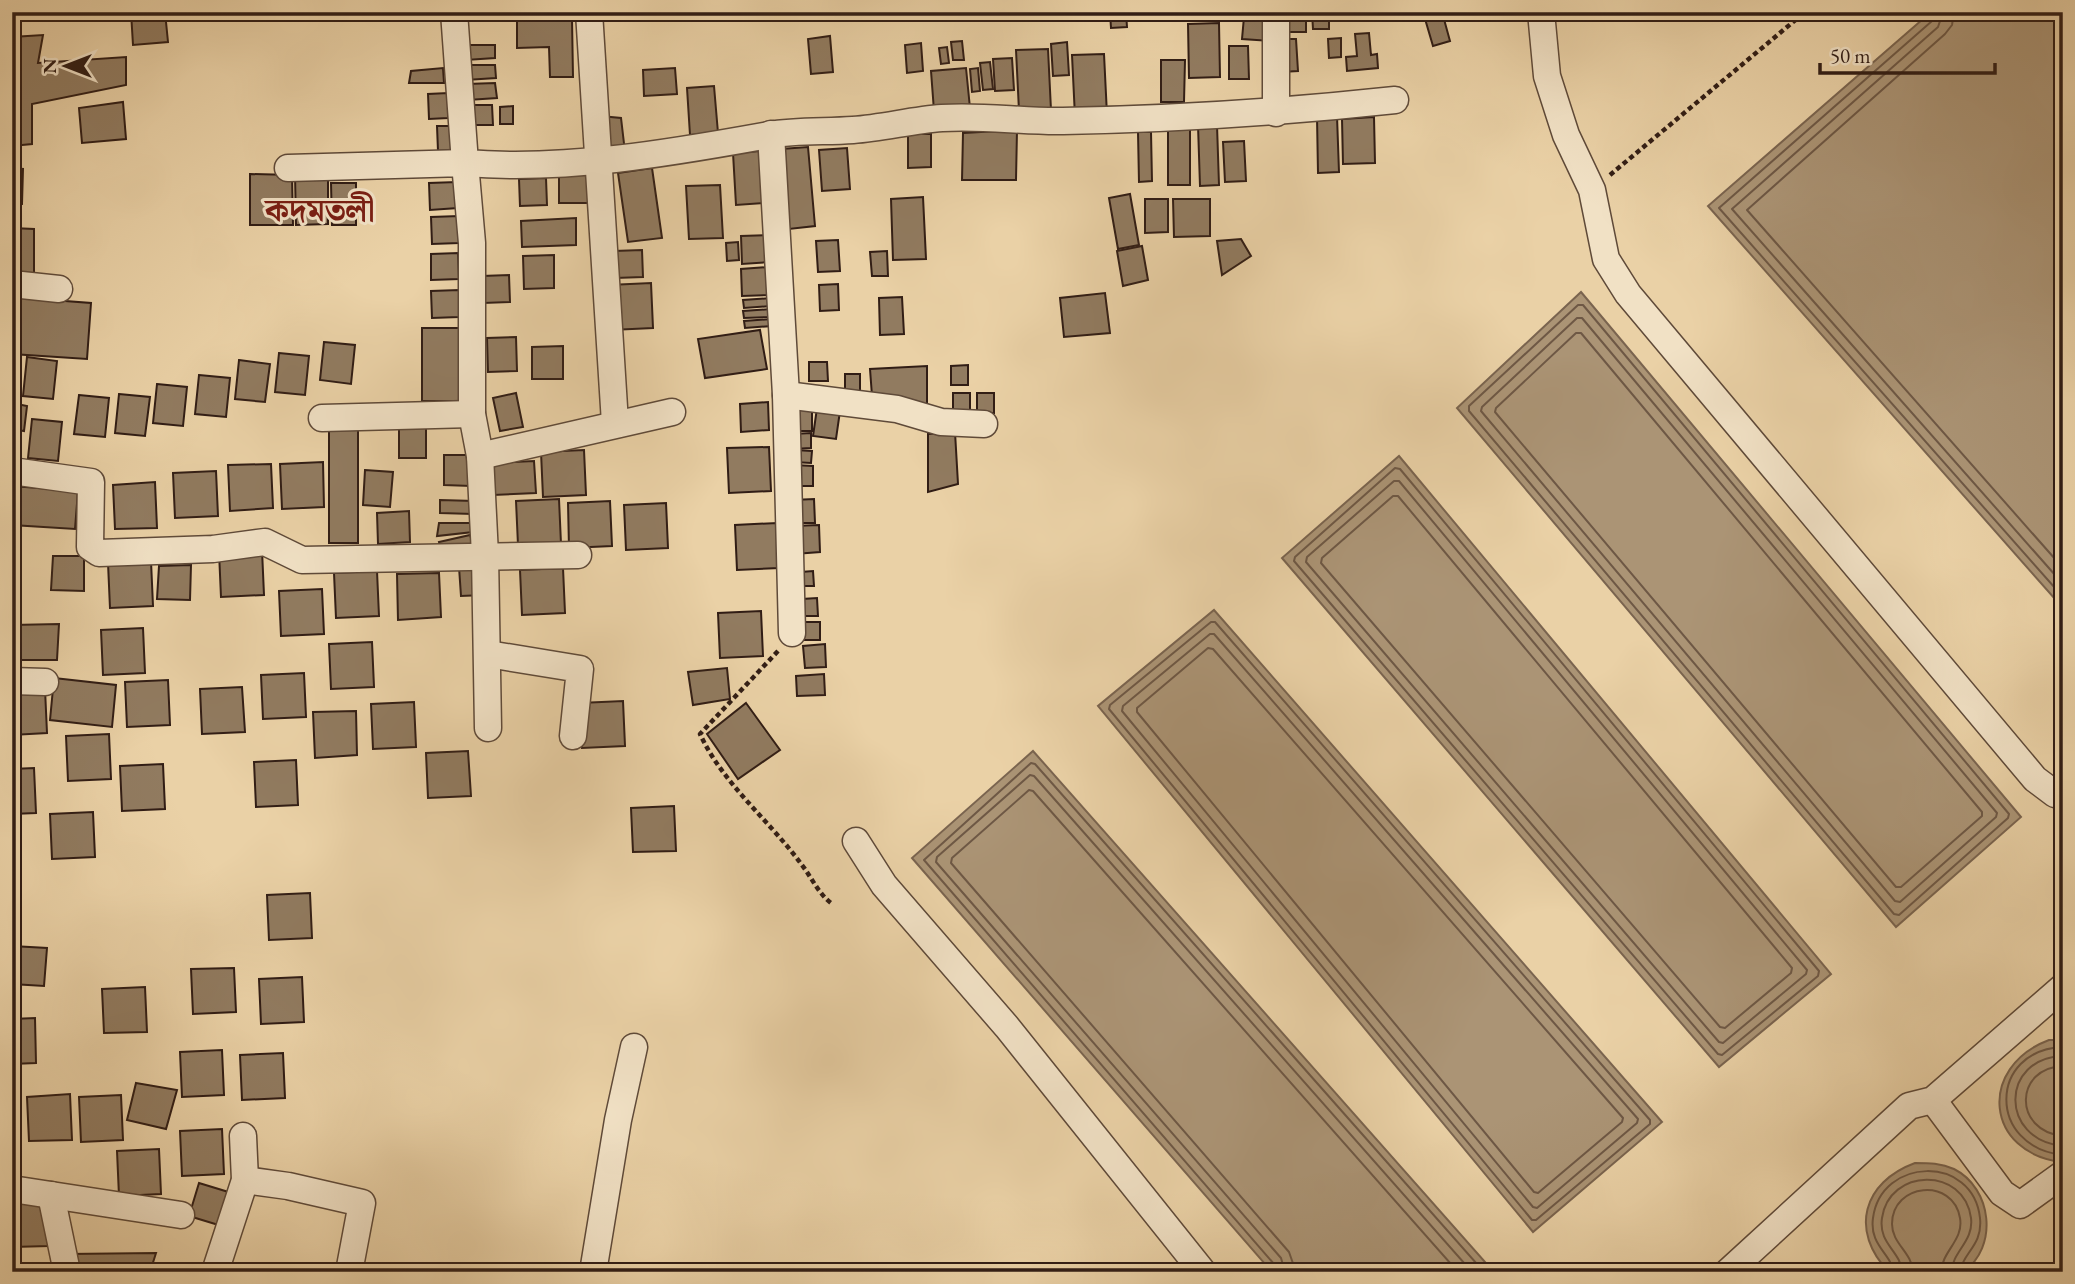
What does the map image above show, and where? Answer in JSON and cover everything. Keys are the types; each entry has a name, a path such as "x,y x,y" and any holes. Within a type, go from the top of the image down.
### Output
{"street":[{"path":"454,12 472,243 472,414 480,456 488,654 488,728"},
{"path":"589,12 615,424"},
{"path":"1276,12 1276,113"},
{"path":"1541,12 1547,76 1566,135 1592,190 1606,258 1628,294 2035,779 2055,794 2063,795"},
{"path":"288,168 597,161 734,144 771,134 855,130 942,118 1000,117 1058,121 1276,113 1395,100"},
{"path":"771,134 786,395 792,634"},
{"path":"12,284 59,289"},
{"path":"786,395 897,408 941,422 984,424"},
{"path":"480,456 672,412"},
{"path":"322,418 472,414"},
{"path":"12,471 91,482 90,547 99,553 213,549 265,542 302,560 578,555"},
{"path":"488,654 580,669 573,736"},
{"path":"12,681 45,682"},
{"path":"856,841 884,885 1007,1027 1203,1272"},
{"path":"1728,1272 1909,1107 1933,1100 2063,987"},
{"path":"593,1272 618,1120 634,1047"},
{"path":"1933,1100 2002,1193 2020,1205 2063,1174"},
{"path":"215,1272 245,1180 243,1136"},
{"path":"245,1180 288,1186 362,1203 349,1272"},
{"path":"12,1189 180,1215"},
{"path":"51,1195 67,1272"}],"path":[{"path":"1592,190 1805,12"},
{"path":"792,634 768,663 699,734 710,757 802,864 824,898 831,902"}],"water":[{"path":"1931,12 2063,12 2063,608 1708,206"},
{"path":"1581,292 2021,817 1896,927 1457,408"},
{"path":"1399,456 1831,974 1719,1067 1282,558"},
{"path":"1214,610 1662,1122 1533,1232 1098,706"},
{"path":"1033,751 1493,1271 1272,1272 912,858"},
{"path":"2049,1040 2063,1040 2063,1162 2037,1156 2018,1143 2005,1127 2000,1108 2001,1088 2010,1069 2026,1053"},
{"path":"1915,1163 1940,1164 1954,1169 1967,1178 1983,1203 1986,1233 1982,1248 1975,1261 1963,1272 1889,1272 1876,1256 1866,1225 1873,1195 1883,1182 1897,1171"}],"building":[{"path":"12,12 27,12 28,17 12,18"},
{"path":"131,12 165,12 168,42 133,45"},
{"path":"1110,12 1126,12 1127,27 1111,28"},
{"path":"1137,12 1176,12 1176,18 1137,19"},
{"path":"1282,12 1306,12 1306,32 1282,32"},
{"path":"1312,12 1329,12 1329,29 1313,29"},
{"path":"1423,12 1442,12 1450,41 1433,46"},
{"path":"1244,17 1273,19 1271,41 1242,39"},
{"path":"572,19 573,77 550,77 549,47 517,48 517,21"},
{"path":"1219,23 1220,77 1189,78 1188,24"},
{"path":"1369,33 1371,55 1377,54 1378,68 1347,71 1346,57 1357,56 1355,34"},
{"path":"43,35 38,63 126,57 126,85 32,104 32,144 12,146 12,37"},
{"path":"830,36 833,72 811,74 808,39"},
{"path":"1341,38 1341,57 1329,58 1328,39"},
{"path":"1280,39 1296,39 1298,71 1281,72"},
{"path":"962,41 964,60 953,60 951,42"},
{"path":"1067,42 1069,75 1053,76 1051,44"},
{"path":"921,43 923,71 907,73 905,45"},
{"path":"465,45 495,45 495,58 466,60"},
{"path":"1229,46 1248,46 1249,79 1229,79"},
{"path":"947,47 949,63 941,64 939,48"},
{"path":"1048,49 1051,110 1019,111 1016,50"},
{"path":"1104,54 1107,115 1075,117 1072,55"},
{"path":"1012,58 1014,90 995,91 993,59"},
{"path":"1161,60 1185,60 1184,102 1161,102"},
{"path":"990,62 993,89 983,90 980,63"},
{"path":"466,65 495,65 496,78 466,80"},
{"path":"443,68 444,83 409,83 411,71"},
{"path":"675,68 677,94 644,96 643,70"},
{"path":"966,68 970,108 934,111 931,71"},
{"path":"978,68 980,91 972,92 970,69"},
{"path":"495,83 497,98 468,100 467,84"},
{"path":"714,86 718,133 690,135 687,88"},
{"path":"448,93 448,118 429,119 428,94"},
{"path":"123,102 126,139 82,143 79,108"},
{"path":"471,105 492,105 493,125 471,125"},
{"path":"513,106 513,124 500,124 500,107"},
{"path":"600,116 621,118 625,152 604,154"},
{"path":"1337,116 1339,172 1318,173 1317,117"},
{"path":"1374,117 1375,163 1343,164 1342,119"},
{"path":"1198,125 1217,125 1219,185 1200,186"},
{"path":"437,126 457,126 458,150 438,151"},
{"path":"1168,126 1190,126 1190,185 1168,185"},
{"path":"1017,130 1016,180 962,180 963,133"},
{"path":"1138,132 1151,132 1152,181 1139,182"},
{"path":"908,134 931,134 931,167 908,168"},
{"path":"1244,141 1246,181 1225,182 1223,142"},
{"path":"808,147 815,226 789,229 781,149"},
{"path":"847,148 850,189 822,191 819,150"},
{"path":"760,151 764,203 736,205 733,153"},
{"path":"12,168 23,169 22,204 12,203"},
{"path":"652,168 662,238 628,242 618,173"},
{"path":"250,174 292,175 293,225 250,225"},
{"path":"295,174 328,174 328,224 296,225"},
{"path":"559,175 590,175 590,203 559,203"},
{"path":"546,178 547,205 520,206 519,179"},
{"path":"457,182 458,208 430,210 429,183"},
{"path":"331,183 356,183 356,225 332,225"},
{"path":"720,185 723,238 689,239 686,186"},
{"path":"1130,194 1139,245 1118,249 1109,198"},
{"path":"923,197 926,259 893,260 891,199"},
{"path":"1145,199 1168,199 1168,232 1145,233"},
{"path":"1173,199 1210,199 1210,236 1174,237"},
{"path":"459,216 459,243 432,244 431,217"},
{"path":"576,218 576,245 522,247 521,221"},
{"path":"12,228 34,229 34,274 12,272"},
{"path":"769,235 770,262 742,264 741,236"},
{"path":"1241,239 1251,256 1222,275 1217,241"},
{"path":"838,240 840,271 818,272 816,241"},
{"path":"738,242 739,260 727,261 726,243"},
{"path":"1142,246 1148,280 1123,286 1117,251"},
{"path":"642,250 643,277 615,278 614,251"},
{"path":"887,251 888,276 872,276 870,252"},
{"path":"458,253 459,279 431,280 431,254"},
{"path":"554,255 554,288 524,289 523,256"},
{"path":"769,267 771,295 742,296 741,269"},
{"path":"509,275 510,302 483,303 482,276"},
{"path":"651,283 653,328 611,330 609,285"},
{"path":"838,284 839,310 820,311 819,285"},
{"path":"459,290 459,317 432,318 431,291"},
{"path":"1105,293 1110,333 1064,337 1060,298"},
{"path":"12,297 91,303 87,359 12,354"},
{"path":"902,297 904,334 880,335 879,298"},
{"path":"771,298 771,306 744,308 743,300"},
{"path":"771,309 771,317 744,318 743,311"},
{"path":"772,319 772,326 745,328 744,321"},
{"path":"422,328 466,328 466,401 422,401"},
{"path":"760,330 767,369 705,378 698,339"},
{"path":"516,337 517,371 488,372 487,338"},
{"path":"324,342 355,345 351,384 320,380"},
{"path":"563,346 563,379 532,379 532,347"},
{"path":"279,353 309,356 305,395 275,392"},
{"path":"27,357 57,361 53,399 23,396"},
{"path":"239,360 270,364 265,402 235,399"},
{"path":"809,362 827,362 828,381 809,381"},
{"path":"968,365 968,385 951,385 951,366"},
{"path":"927,366 927,412 872,396 870,369"},
{"path":"845,374 860,374 860,393 845,393"},
{"path":"199,375 230,378 226,417 195,414"},
{"path":"157,384 187,387 183,426 153,423"},
{"path":"516,393 523,427 500,431 493,398"},
{"path":"953,393 970,393 970,412 953,412"},
{"path":"977,393 994,393 994,413 977,413"},
{"path":"119,394 150,397 145,436 115,433"},
{"path":"79,395 109,398 105,437 74,434"},
{"path":"768,402 769,430 741,432 740,404"},
{"path":"12,403 27,406 24,431 12,429"},
{"path":"790,403 812,405 812,431 791,431"},
{"path":"817,408 840,411 836,439 813,436"},
{"path":"32,419 62,422 58,461 28,458"},
{"path":"399,427 426,427 426,458 399,458"},
{"path":"329,429 358,429 358,543 329,543"},
{"path":"955,432 958,484 928,492 928,434"},
{"path":"811,433 811,448 793,449 793,434"},
{"path":"769,447 771,491 729,493 727,448"},
{"path":"584,450 586,495 543,497 541,452"},
{"path":"795,450 812,451 811,463 794,462"},
{"path":"444,455 471,455 471,486 444,485"},
{"path":"534,461 536,493 493,495 491,463"},
{"path":"323,462 324,507 282,509 280,464"},
{"path":"271,464 273,508 230,511 228,465"},
{"path":"794,465 813,466 813,486 794,486"},
{"path":"365,470 393,472 390,507 363,505"},
{"path":"216,471 218,516 175,518 173,473"},
{"path":"155,482 157,528 115,529 113,485"},
{"path":"12,486 78,491 75,529 12,525"},
{"path":"559,499 561,544 518,545 516,501"},
{"path":"814,499 815,523 794,523 793,500"},
{"path":"440,500 474,501 473,514 440,513"},
{"path":"610,501 612,546 569,548 568,503"},
{"path":"666,503 668,548 626,550 624,505"},
{"path":"409,511 410,542 378,544 377,513"},
{"path":"439,523 475,523 473,532 437,536"},
{"path":"777,523 779,568 737,570 735,525"},
{"path":"819,525 820,552 795,554 793,526"},
{"path":"470,535 474,547 441,549 439,542"},
{"path":"262,550 264,595 221,597 219,552"},
{"path":"53,556 84,556 84,591 51,590"},
{"path":"151,561 153,606 110,608 108,563"},
{"path":"191,565 190,600 157,599 159,566"},
{"path":"483,566 484,595 461,596 459,567"},
{"path":"563,568 565,613 522,615 520,570"},
{"path":"377,571 379,616 336,618 334,573"},
{"path":"813,571 814,586 802,586 801,572"},
{"path":"439,573 441,617 398,620 397,574"},
{"path":"322,589 324,634 281,636 279,591"},
{"path":"817,598 818,616 803,616 802,599"},
{"path":"761,611 763,656 720,658 718,613"},
{"path":"803,622 820,622 820,640 803,640"},
{"path":"59,624 57,660 12,660 12,625"},
{"path":"143,628 145,673 103,675 101,630"},
{"path":"372,642 374,687 331,689 329,644"},
{"path":"825,644 826,667 805,668 803,646"},
{"path":"727,668 730,699 693,705 688,672"},
{"path":"304,673 306,717 263,719 261,675"},
{"path":"824,674 825,695 797,696 796,676"},
{"path":"54,678 116,685 112,727 50,720"},
{"path":"168,680 170,725 127,727 125,682"},
{"path":"242,687 245,732 202,734 200,689"},
{"path":"45,689 47,733 12,735 12,690"},
{"path":"623,701 625,746 582,748 580,703"},
{"path":"414,702 416,747 373,749 371,704"},
{"path":"746,703 780,750 738,779 707,734"},
{"path":"356,711 357,755 315,758 313,712"},
{"path":"109,734 111,779 68,781 66,736"},
{"path":"468,751 471,796 428,798 426,753"},
{"path":"296,760 298,805 256,807 254,762"},
{"path":"163,764 165,809 122,811 120,766"},
{"path":"34,768 36,813 12,814 12,769"},
{"path":"674,806 676,851 633,852 631,808"},
{"path":"93,812 95,857 52,859 50,814"},
{"path":"310,893 312,938 269,940 267,895"},
{"path":"12,946 47,948 44,986 12,984"},
{"path":"234,968 236,1012 193,1014 191,969"},
{"path":"302,977 304,1022 261,1024 259,979"},
{"path":"145,987 147,1032 104,1033 102,989"},
{"path":"35,1018 36,1063 12,1064 12,1019"},
{"path":"222,1050 224,1095 182,1097 180,1052"},
{"path":"283,1053 285,1098 242,1100 240,1055"},
{"path":"136,1083 177,1090 166,1129 127,1120"},
{"path":"70,1094 72,1140 29,1141 27,1097"},
{"path":"121,1095 123,1140 81,1142 79,1097"},
{"path":"222,1129 224,1174 182,1176 180,1131"},
{"path":"159,1149 161,1194 119,1196 117,1151"},
{"path":"199,1183 235,1194 225,1227 189,1216"},
{"path":"47,1201 49,1246 12,1247 12,1202"},
{"path":"156,1253 150,1272 70,1272 67,1254"},
{"path":"753,1264 789,1267 788,1272 753,1272"}],"district":[{"name":"কদমতলী","path":"320,210"}]}
